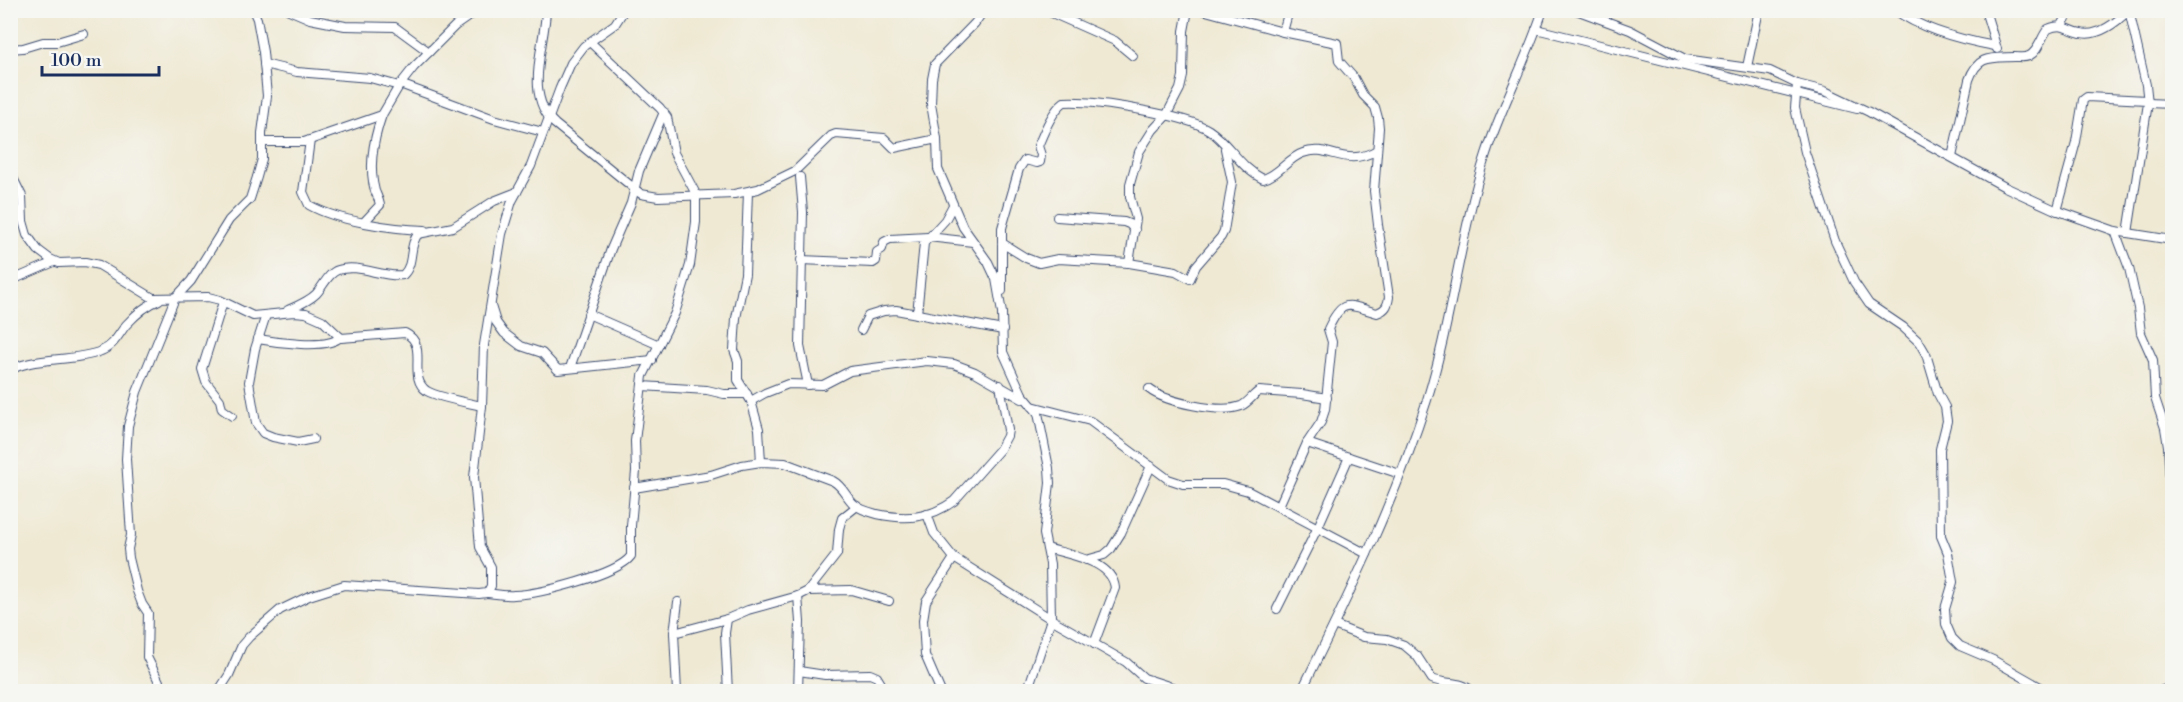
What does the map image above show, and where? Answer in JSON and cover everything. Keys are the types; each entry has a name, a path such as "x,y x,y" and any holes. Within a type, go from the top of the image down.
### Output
{"street":[{"path":"164,692 147,657 148,613 141,602 129,558 131,532 126,450 133,402 175,298 191,281 229,220 250,199 262,159 267,96 257,19 253,10"},
{"path":"289,10 310,19 345,26 395,27 429,52"},
{"path":"364,222 379,206 375,190 373,159 374,137 382,115 400,85 429,52 455,26 478,10"},
{"path":"546,10 538,72 543,110 549,118 641,194 658,197 748,192 771,184 795,171 836,134 884,138 894,148 937,139"},
{"path":"486,593 491,586 491,567 480,547 474,485 482,406 484,345 502,234 510,207 531,166 571,63 590,42 611,28 624,10"},
{"path":"984,10 975,23 934,67 931,104 937,139 939,172 963,227 990,265 1001,301"},
{"path":"1045,10 1115,41 1133,56"},
{"path":"1130,263 1136,215 1130,192 1133,174 1139,153 1153,130 1166,116 1182,81 1184,31 1188,10"},
{"path":"1202,10 1283,32 1337,43 1339,61 1354,78 1363,95 1375,107 1379,128 1374,191 1389,303 1386,308 1377,313 1350,305 1344,306 1339,309 1328,329 1332,342 1327,398 1321,422 1307,443 1279,506"},
{"path":"1283,32 1289,10"},
{"path":"1301,692 1334,625 1400,474 1432,380 1486,153 1543,10"},
{"path":"1576,10 1630,30 1685,59 1770,71 1797,84 1825,92 1869,112 2014,192 2057,211 2115,231 2172,240"},
{"path":"1747,68 1759,10"},
{"path":"1895,10 1915,22 1942,32 1995,46"},
{"path":"1985,10 1995,46 2003,58"},
{"path":"2062,25 2071,10"},
{"path":"1952,157 1968,80 1979,61 2026,57 2031,55 2048,29 2062,25 2078,33 2093,33 2119,20 2129,10"},
{"path":"2128,233 2148,101 2129,10"},
{"path":"1536,29 1869,112"},
{"path":"10,49 23,48 40,42 57,42 84,34"},
{"path":"219,692 243,645 254,631 280,610 324,590 344,585 358,585 514,595 542,592 586,579 626,562 632,554 635,441 643,376 675,313 690,265 696,222 696,194 674,153 670,128 664,112 590,42"},
{"path":"264,64 293,71 370,78 400,85 494,119 543,132"},
{"path":"1797,84 1795,108 1809,168 1816,179 1836,241 1851,275 1869,304 1903,327 1920,342 1944,407 1947,421 1940,449 1941,536 1948,553 1953,582 1945,609 1948,631 1960,646 1993,660 2049,692"},
{"path":"2057,211 2076,142 2083,100 2087,97 2172,104"},
{"path":"1027,692 1050,619 1050,568 1044,534 1050,477 1038,413 1022,394 1002,349 1002,228 1021,164 1026,160 1040,162 1041,155 1038,146 1047,127 1062,104 1071,102 1102,104 1191,122 1208,129 1242,164 1263,179 1270,177 1303,153 1324,152 1353,158 1368,155 1377,150"},
{"path":"570,368 635,190 639,171 664,112"},
{"path":"262,142 294,144 331,134 382,115"},
{"path":"310,140 303,192 305,200 315,208 397,230 432,231"},
{"path":"1002,243 1039,263 1058,259 1130,263 1176,271 1186,278 1191,278 1196,266 1224,231 1232,182 1224,145"},
{"path":"10,172 22,196 23,221 27,235 40,253 54,261 94,264 126,280 151,297 160,299 208,297 248,315 301,312 327,324 340,337"},
{"path":"800,177 803,212 800,346 808,385"},
{"path":"284,312 315,295 338,270 351,269 403,275 408,271 414,240 423,232 445,230 494,201 518,192"},
{"path":"748,192 745,274 734,339 738,380 749,398 759,429 761,462"},
{"path":"917,314 925,242 945,220 952,207"},
{"path":"1057,217 1124,222 1135,230"},
{"path":"2115,231 2129,268 2137,300 2141,333 2153,360 2155,398 2165,428 2171,460 2172,519"},
{"path":"801,260 873,263 887,239 928,237 973,242"},
{"path":"10,282 54,261"},
{"path":"10,371 24,363 81,358 105,350 114,343 136,315 160,299"},
{"path":"223,302 202,369 206,382 220,400 222,409 232,416"},
{"path":"490,305 501,329 510,338 521,346 542,353 557,370 652,360"},
{"path":"861,330 868,316 884,310 896,310 1003,330"},
{"path":"588,314 659,345"},
{"path":"266,315 258,339 249,382 256,423 259,429 268,436 295,442 313,439"},
{"path":"258,339 315,344 335,342 340,337 397,333 408,335 416,341 418,346 418,380 421,386 430,393 482,406"},
{"path":"642,386 707,390 749,398 789,384 825,385 850,371 927,361 942,362 967,368 1000,385 1031,406 1090,421 1168,479 1180,484 1226,484 1248,491 1366,554"},
{"path":"634,488 711,475 742,465 761,462 785,463 825,477 840,485 857,506 871,512 903,519 927,514 946,506 963,491 1005,439 1008,431 1000,385"},
{"path":"1149,389 1167,397 1214,410 1240,406 1259,391 1327,398"},
{"path":"1307,443 1400,474"},
{"path":"1277,609 1318,527 1349,457"},
{"path":"1086,560 1104,555 1112,549 1151,466"},
{"path":"674,633 727,619 808,591 837,555 842,518 857,506"},
{"path":"927,514 938,538 954,558 1050,619 1129,663 1144,678 1187,692"},
{"path":"1047,548 1086,560 1107,571 1115,584 1104,621 1094,644"},
{"path":"941,692 925,654 923,621 926,601 954,558"},
{"path":"808,591 851,590 889,601"},
{"path":"798,596 800,622 798,692"},
{"path":"678,602 674,633 678,690"},
{"path":"727,619 725,633 728,692"},
{"path":"1334,625 1364,637 1387,639 1404,645 1417,656 1432,679 1448,684 1468,686 1472,692"},
{"path":"799,671 825,675 870,674 877,677 886,692"},
{"path":"2157,692 2172,687"}]}
